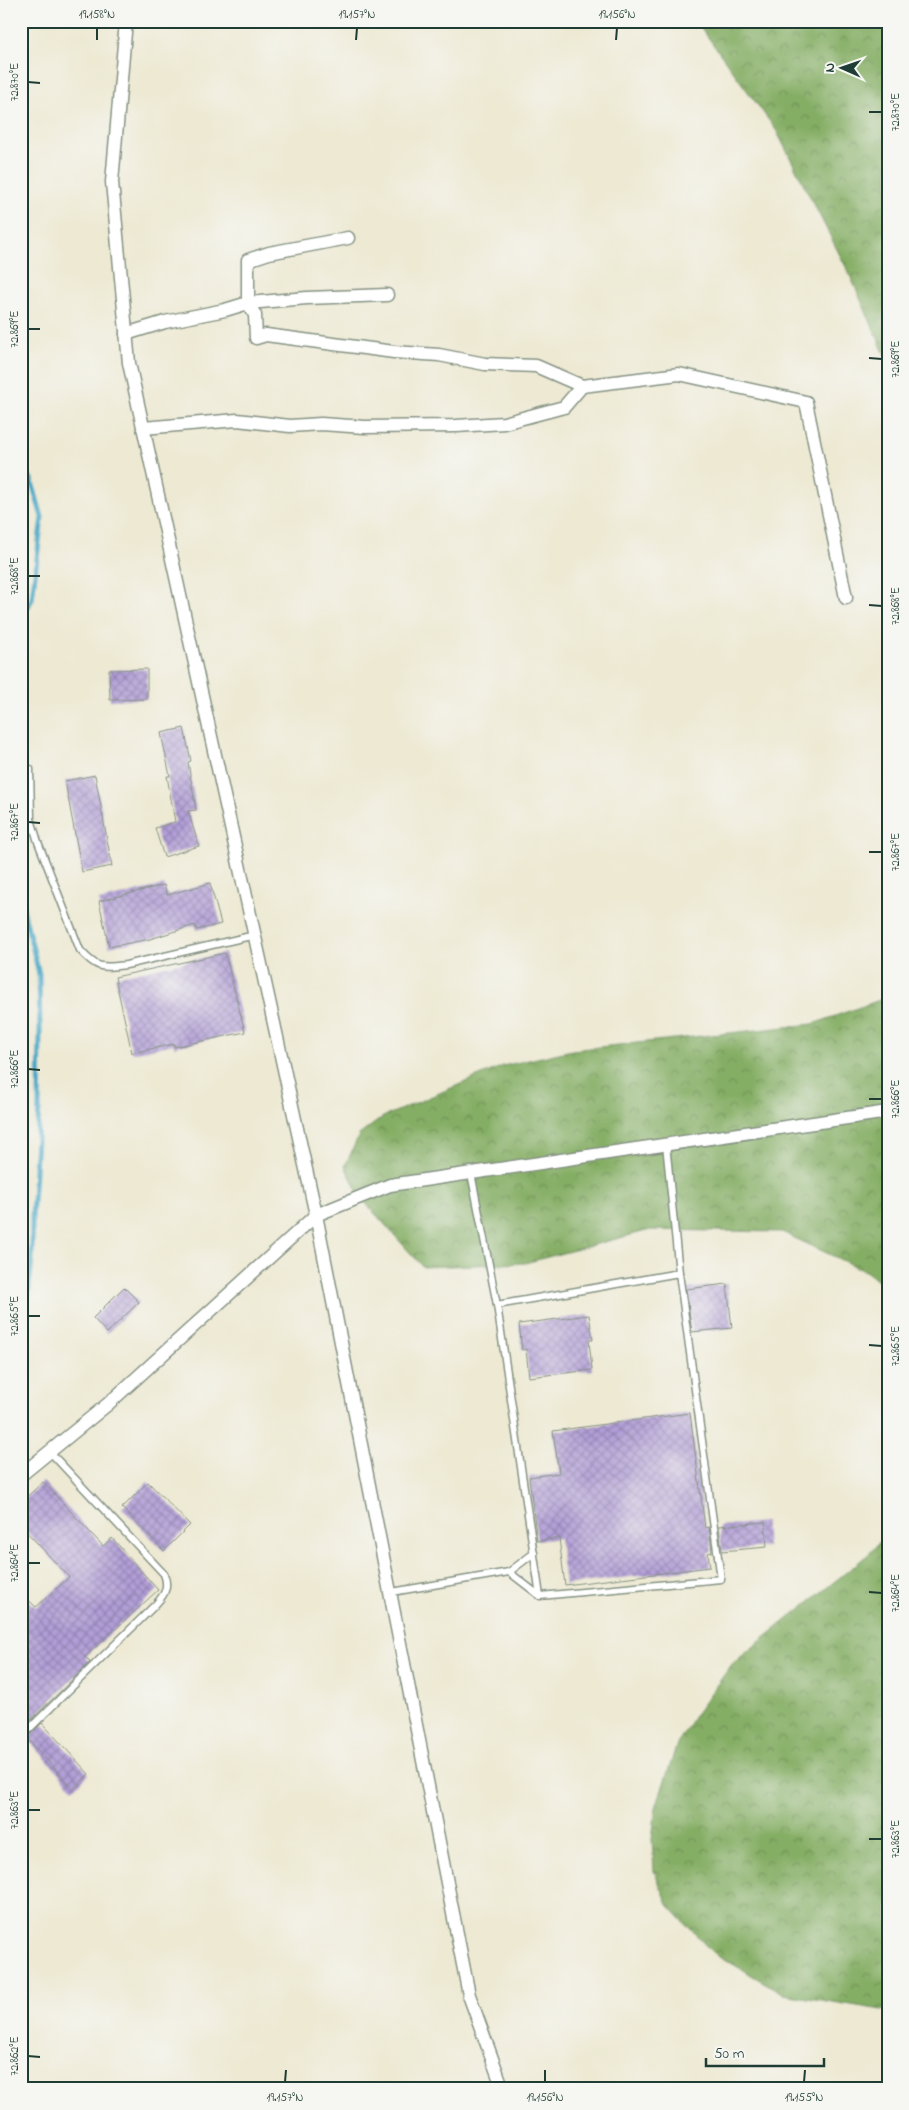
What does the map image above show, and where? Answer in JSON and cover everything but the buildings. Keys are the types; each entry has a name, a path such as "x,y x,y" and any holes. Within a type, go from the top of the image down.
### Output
{"street":[{"path":"126,21 112,182 129,363 316,1215 392,1592 469,1995 503,2089"},
{"path":"348,238 269,253 248,260 248,303 255,315 256,338 266,335 394,352 439,355 485,364 536,366 582,386 680,374 806,402 846,598"},
{"path":"126,334 165,322 225,310 248,303 307,298 387,295"},
{"path":"144,428 238,420 290,426 321,424 365,427 456,426 504,423 564,407 582,386"},
{"path":"21,1475 108,1404 316,1215 390,1185 888,1112"}],"lane":[{"path":"30,769 31,819 38,842 80,950 92,963 108,968 126,965 255,935"},
{"path":"509,1572 540,1596 721,1579 680,1273 666,1144"},
{"path":"471,1173 497,1305 540,1596"},
{"path":"497,1305 680,1273"},
{"path":"21,1737 164,1596 167,1588 164,1574 50,1452"},
{"path":"392,1592 509,1572 534,1553"}],"green space":[{"path":"696,21 888,21 888,362 849,273 776,130"},
{"path":"888,997 888,1289 867,1272 782,1232 650,1230 525,1263 423,1267 360,1197 345,1166 359,1135 383,1117 503,1066 572,1050 813,1024"},
{"path":"888,1532 888,2011 784,1994 712,1952 669,1906 654,1871 652,1839 656,1807 677,1744 694,1716 732,1664 870,1553"}],"waterway":[{"path":"21,464 31,479 42,517 32,599 21,620"},
{"path":"21,900 39,974 40,1029 39,1108 32,1218 32,1260 21,1368"}]}
